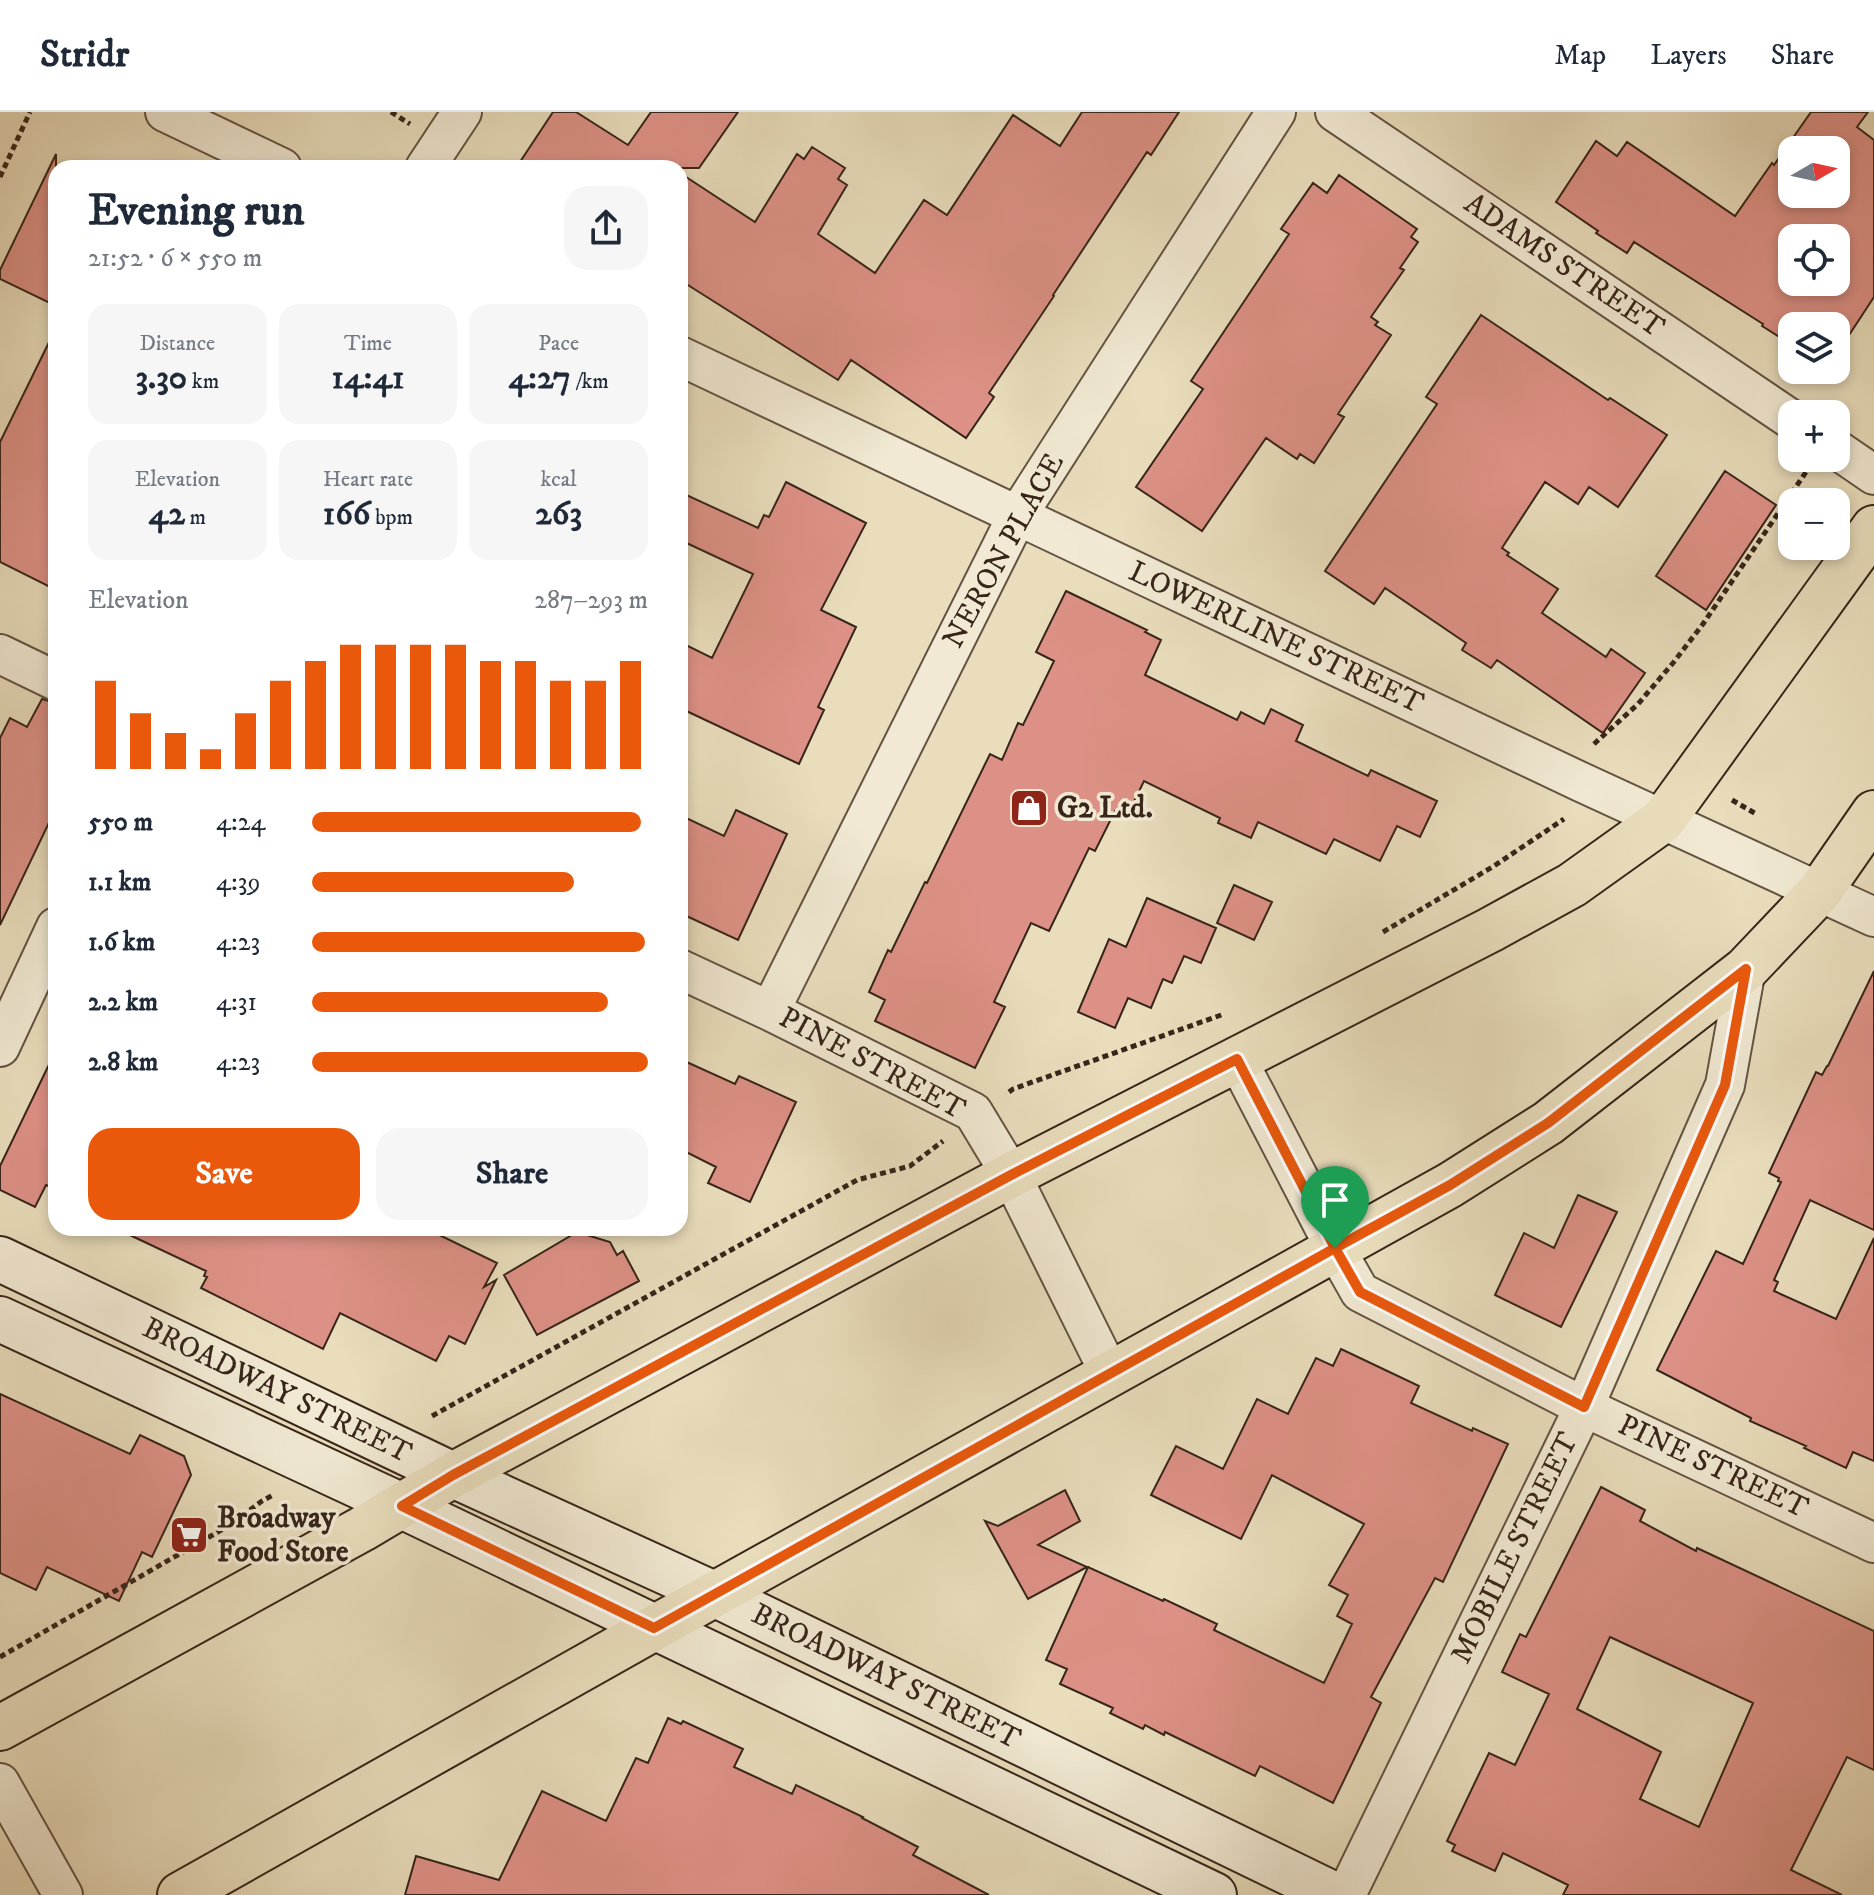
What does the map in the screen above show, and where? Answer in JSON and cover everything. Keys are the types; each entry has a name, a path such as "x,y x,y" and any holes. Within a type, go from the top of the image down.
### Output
{"main road":[{"path":"0,1728 453,1475 1011,1175 1572,885 1663,820 1874,528"},
{"path":"180,1895 1450,1185 1548,1123 1746,969 1820,891 1874,813"}],"street":[{"path":"165,112 265,160"},
{"path":"430,160 462,112"},
{"name":"NERON PLACE","path":"770,1011 1017,516 1276,112"},
{"name":"ADAMS STREET","path":"1335,112 1778,411"},
{"name":"LOWERLINE STREET","path":"688,360 1581,782 1874,917"},
{"path":"1850,468 1874,475"},
{"path":"0,654 48,677"},
{"path":"0,1047 48,944"},
{"name":"MOBILE STREET","path":"1346,1895 1584,1407 1725,1085 1746,969"},
{"name":"PINE STREET","path":"688,973 973,1112 1011,1175 1110,1374"},
{"name":"PINE STREET","path":"1237,1059 1360,1292 1584,1407 1874,1543"},
{"name":"BROADWAY STREET","path":"0,1259 453,1475 714,1594 1335,1895"},
{"name":"BROADWAY STREET","path":"0,1319 402,1506 1214,1895"},
{"path":"0,1783 63,1895"}],"path":[{"path":"0,177 30,112"},
{"path":"1374,936 1494,866 1570,815 1595,743 1638,704 1673,663 1813,472"},
{"path":"1013,1089 1231,1011"},
{"path":"736,1248 857,1180 910,1166 951,1135"},
{"path":"0,1657 45,1632"}],"building":[{"path":"553,112 576,112 628,145 651,112 738,112 699,168 688,168 688,160 521,160"},
{"path":"1082,112 1179,112 1151,155 1147,152 1053,295 989,393 994,397 966,438 851,360 838,380 688,285 688,178 755,222 797,154 804,159 812,147 845,168 838,179 847,185 818,234 875,273 924,200 947,215 1013,115 1060,146"},
{"path":"1811,112 1868,112 1857,127 1874,140 1874,297 1850,334 1850,312 1778,312 1778,336 1634,242 1627,253 1556,202 1596,141 1617,156 1627,142 1735,216 1772,163 1774,165 1778,159 1778,208 1850,208 1850,136 1794,136"},
{"path":"48,171 48,302 0,279 0,270"},
{"path":"1339,175 1417,229 1411,237 1418,242 1400,268 1404,270 1371,317 1378,322 1375,325 1391,335 1338,414 1344,417 1314,463 1300,454 1297,459 1266,438 1202,531 1136,487 1203,389 1191,381 1289,234 1281,229 1313,183 1327,193"},
{"path":"1481,315 1608,400 1610,398 1667,435 1618,507 1589,487 1578,504 1545,482 1502,548 1509,553 1507,555 1558,589 1542,613 1606,657 1611,649 1645,673 1603,733 1497,660 1491,668 1462,650 1466,643 1385,588 1374,604 1325,571 1437,404 1426,397"},
{"path":"48,344 48,586 0,562 0,442"},
{"path":"1725,471 1776,505 1706,610 1656,576"},
{"path":"786,482 866,523 821,610 856,627 818,707 824,710 799,764 688,712 688,646 712,658 753,574 688,544 688,496 758,528 764,515 769,517"},
{"path":"1066,591 1147,630 1145,632 1161,640 1145,675 1237,720 1241,712 1264,724 1271,709 1303,725 1296,741 1368,776 1371,770 1437,801 1420,837 1397,826 1380,861 1334,839 1326,854 1258,822 1251,838 1218,823 1220,818 1144,781 1127,816 1115,811 1095,851 1089,848 1049,931 1031,923 994,1002 1005,1007 975,1068 875,1021 885,1000 869,992 990,754 1002,760 1018,723 1023,725 1054,661 1036,652"},
{"path":"42,699 48,701 48,825 0,925 0,738 10,718 27,727"},
{"path":"736,810 787,834 738,940 688,917 688,819 724,836"},
{"path":"1234,885 1272,902 1254,940 1217,923"},
{"path":"1147,898 1216,928 1201,963 1184,956 1172,983 1163,979 1151,1008 1128,998 1115,1028 1078,1012 1109,939 1126,947"},
{"path":"1874,971 1874,1230 1810,1200 1774,1280 1778,1282 1774,1291 1836,1319 1874,1238 1874,1461 1853,1452 1846,1468 1750,1421 1751,1418 1657,1370 1716,1251 1743,1264 1781,1182 1769,1173 1816,1072 1822,1075 1828,1066"},
{"path":"688,1063 735,1084 739,1076 796,1102 750,1202 708,1183 716,1167 688,1153"},
{"path":"48,1067 48,1186 35,1207 0,1190 0,1166"},
{"path":"1578,1195 1617,1212 1561,1327 1495,1295 1524,1233 1554,1248"},
{"path":"132,1236 441,1236 497,1263 484,1287 496,1280 465,1344 449,1336 436,1361 340,1313 323,1349 201,1288 207,1277 204,1276 206,1271"},
{"path":"570,1236 590,1236 610,1242 617,1255 623,1251 639,1281 537,1335 504,1275"},
{"path":"1341,1349 1419,1386 1411,1403 1508,1444 1443,1582 1435,1578 1371,1697 1381,1703 1333,1803 1260,1766 1255,1776 1165,1732 1164,1735 1145,1725 1143,1729 1110,1713 1113,1708 1060,1684 1067,1669 1046,1660 1088,1567 1217,1624 1214,1630 1324,1683 1352,1624 1337,1616 1348,1595 1329,1585 1364,1524 1272,1475 1241,1539 1151,1495 1176,1446 1223,1469 1257,1399 1288,1414 1316,1358 1333,1366"},
{"path":"0,1394 130,1454 140,1435 184,1456 191,1475 152,1557 142,1552 119,1601 47,1567 36,1590 0,1573"},
{"path":"1601,1487 1645,1510 1640,1521 1696,1551 1697,1548 1874,1631 1874,1770 1847,1757 1791,1870 1842,1895 1563,1895 1568,1885 1503,1853 1495,1871 1452,1851 1455,1845 1447,1841 1489,1753 1515,1765 1549,1694 1502,1672 1520,1634 1526,1637","holes":["1610,1637 1753,1703 1699,1827 1640,1799 1661,1752 1577,1709"]},
{"path":"1065,1490 1080,1521 1038,1545 1087,1567 1028,1599 985,1521 998,1526"},
{"path":"668,1718 681,1724 683,1721 743,1749 734,1767 792,1794 796,1785 863,1817 918,1847 913,1855 989,1895 405,1895 416,1856 499,1880 542,1791 606,1821 636,1758 648,1763"}],"place":[{"name":"G2 Ltd.","path":"1029,808"},
{"name":"Broadway Food Store","path":"189,1535"}],"route":[{"path":"1335,1248 654,1628 402,1506 453,1475 1011,1175 1237,1059 1335,1248 1360,1292 1584,1407 1725,1085 1746,969 1548,1123 1450,1185 1335,1248"}]}
